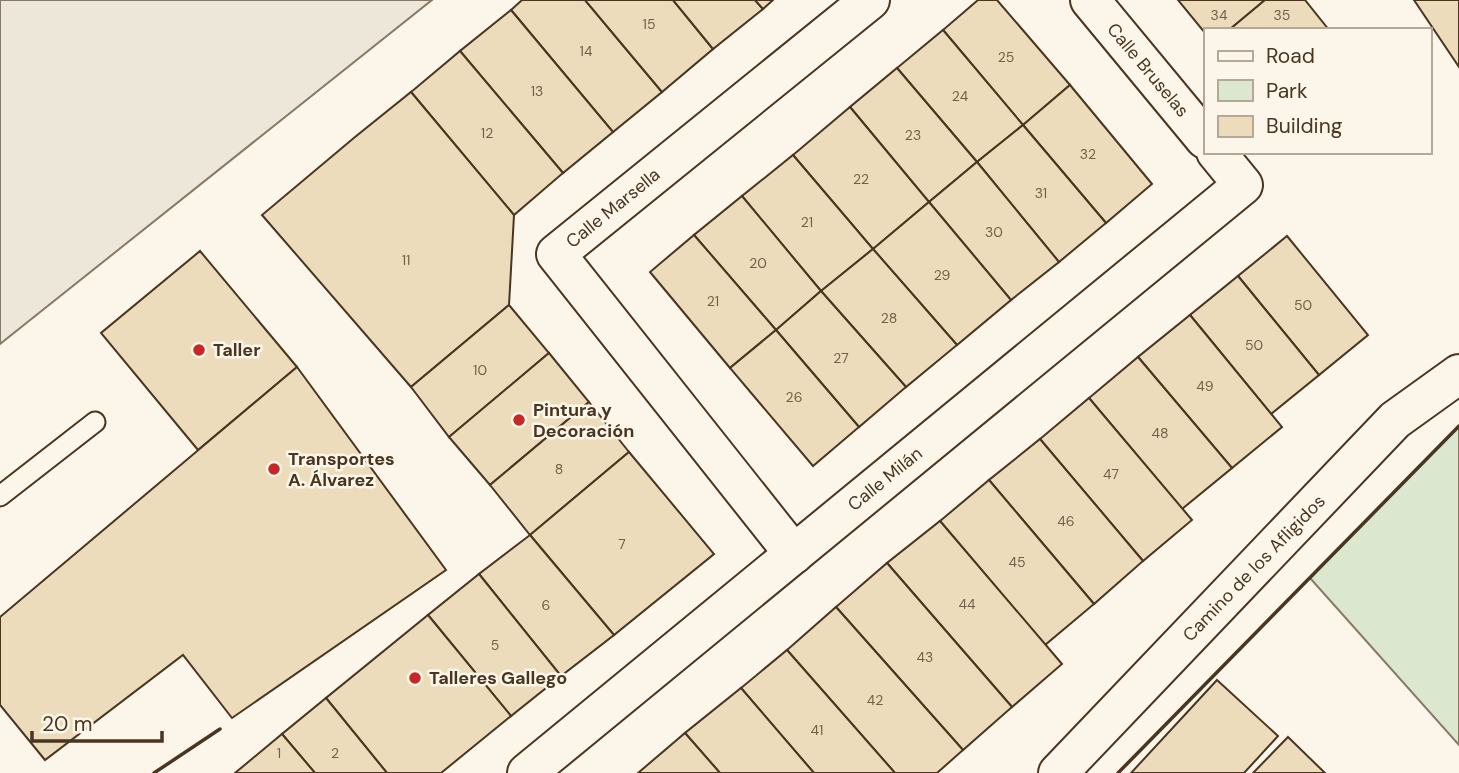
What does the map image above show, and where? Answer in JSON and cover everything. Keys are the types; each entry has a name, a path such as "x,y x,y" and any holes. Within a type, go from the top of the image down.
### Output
{"street":[{"name":"Calle Marsella","path":"794,554 556,254 870,0"},
{"name":"Calle Bruselas","path":"1090,0 1204,138"},
{"name":"Calle Milán","path":"527,773 1243,185 1218,154"},
{"name":"Camino de los Afligidos","path":"1058,773 1395,420 1459,374"}],"lane":[{"path":"0,496 95,422"}],"green space":[{"path":"1459,426 1459,745 1310,578"}],"shaded area":[{"path":"0,0 432,0 0,344"}],"building":[{"path":"522,0 585,0 662,92 613,132 511,10"},
{"path":"585,0 673,0 713,49 662,92"},
{"path":"673,0 755,0 763,9 713,49"},
{"path":"755,0 773,0 763,9"},
{"path":"978,0 997,0 1070,85 1023,125 943,30"},
{"path":"1178,0 1265,0 1231,28 1204,28 1204,32"},
{"path":"1265,0 1305,0 1327,28 1231,28"},
{"path":"1414,0 1459,0 1459,67"},
{"path":"511,10 613,132 563,173 460,51"},
{"path":"943,30 1023,125 977,162 897,68"},
{"path":"460,51 563,173 514,215 411,92"},
{"path":"897,68 977,162 929,202 850,107"},
{"path":"1070,85 1152,184 1106,223 1023,125"},
{"path":"411,92 514,215 509,305 411,387 262,215"},
{"path":"850,107 929,202 873,249 793,155"},
{"path":"1023,125 1106,223 1059,262 977,162"},
{"path":"793,155 873,249 821,291 742,196"},
{"path":"977,162 1059,262 1011,300 929,202"},
{"path":"742,196 821,291 776,330 694,235"},
{"path":"929,202 1011,300 957,345 873,249"},
{"path":"694,235 776,330 730,368 650,272"},
{"path":"1287,236 1368,335 1319,375 1238,276"},
{"path":"873,249 957,345 906,387 821,291"},
{"name":"Taller","path":"200,251 297,367 198,450 101,333"},
{"path":"1238,276 1319,375 1271,414 1190,315"},
{"path":"821,291 906,387 859,427 776,330"},
{"path":"509,305 549,353 449,437 411,387"},
{"path":"1190,315 1282,427 1232,468 1138,357"},
{"path":"776,330 859,427 813,466 730,368"},
{"name":"Pintura y Decoración","path":"549,353 589,402 490,485 449,437"},
{"path":"1138,357 1232,468 1182,509 1089,398"},
{"name":"Transportes A. Álvarez","path":"297,367 446,570 232,718 183,655 45,760 0,705 0,617"},
{"path":"1089,398 1192,520 1143,561 1040,439"},
{"path":"589,402 629,452 530,535 490,485"},
{"path":"1040,439 1143,561 1094,604 989,480"},
{"path":"629,452 714,554 614,635 530,535"},
{"path":"989,480 1094,604 1045,645 940,521"},
{"path":"940,521 1062,664 1012,707 887,563"},
{"path":"530,535 614,635 561,676 479,574"},
{"path":"887,563 1012,707 963,750 836,607"},
{"path":"479,574 561,676 511,716 428,615"},
{"path":"836,607 963,750 937,773 895,773 787,650"},
{"name":"Talleres Gallego","path":"428,615 511,716 441,773 387,773 326,698"},
{"path":"787,650 895,773 814,773 741,688"},
{"path":"1217,680 1278,736 1244,773 1131,773"},
{"path":"741,688 814,773 720,773 685,733"},
{"path":"326,698 387,773 315,773 282,734"},
{"path":"685,733 720,773 638,773"},
{"path":"282,734 315,773 235,773"},
{"path":"1288,737 1325,773 1253,773"}],"wall":[{"path":"1118,773 1459,426"},
{"path":"154,773 220,729"}],"place":[{"name":"Taller","path":"199,350"},
{"name":"Pintura y Decoración","path":"519,420"},
{"name":"Transportes A. Álvarez","path":"274,469"},
{"name":"Talleres Gallego","path":"415,678"}]}
